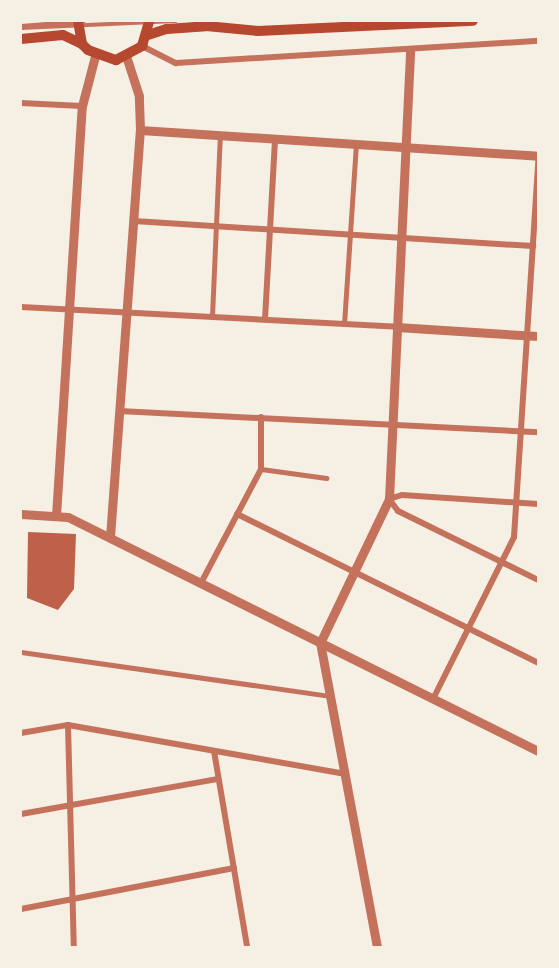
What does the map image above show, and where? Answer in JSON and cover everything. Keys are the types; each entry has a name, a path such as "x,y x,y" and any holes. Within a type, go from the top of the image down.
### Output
{"main road":[{"path":"148,35 168,29 206,26 258,32 473,21"},
{"path":"80,22 82,44"},
{"path":"21,39 63,34 82,44 95,56 116,60 127,58 142,46 148,35 149,22"}],"street":[{"path":"142,46 176,63 356,50 411,50 538,41"},
{"path":"377,947 320,643 389,499 411,50"},
{"path":"56,516 82,106 95,56"},
{"path":"110,537 140,130 139,96 127,58"},
{"path":"21,103 82,106"},
{"path":"140,130 538,159 533,246 534,335 514,537 433,699"},
{"path":"212,316 220,136"},
{"path":"265,319 275,139"},
{"path":"344,324 356,144"},
{"path":"134,221 533,246"},
{"path":"21,307 534,335"},
{"path":"119,411 538,432"},
{"path":"201,583 261,469 261,417"},
{"path":"261,469 326,478"},
{"path":"389,499 402,495 538,504"},
{"path":"389,499 398,511 538,580"},
{"path":"21,514 68,517 538,751"},
{"path":"237,514 538,663"},
{"path":"21,652 331,696"},
{"path":"21,733 68,725 346,774"},
{"path":"68,725 72,805 74,947"},
{"path":"214,750 217,779 247,947"},
{"path":"21,814 217,779"},
{"path":"21,909 234,868"}],"lane":[{"path":"21,27 80,22 176,21"}],"building":[{"path":"28,532 76,534 74,589 58,610 27,598"}]}
